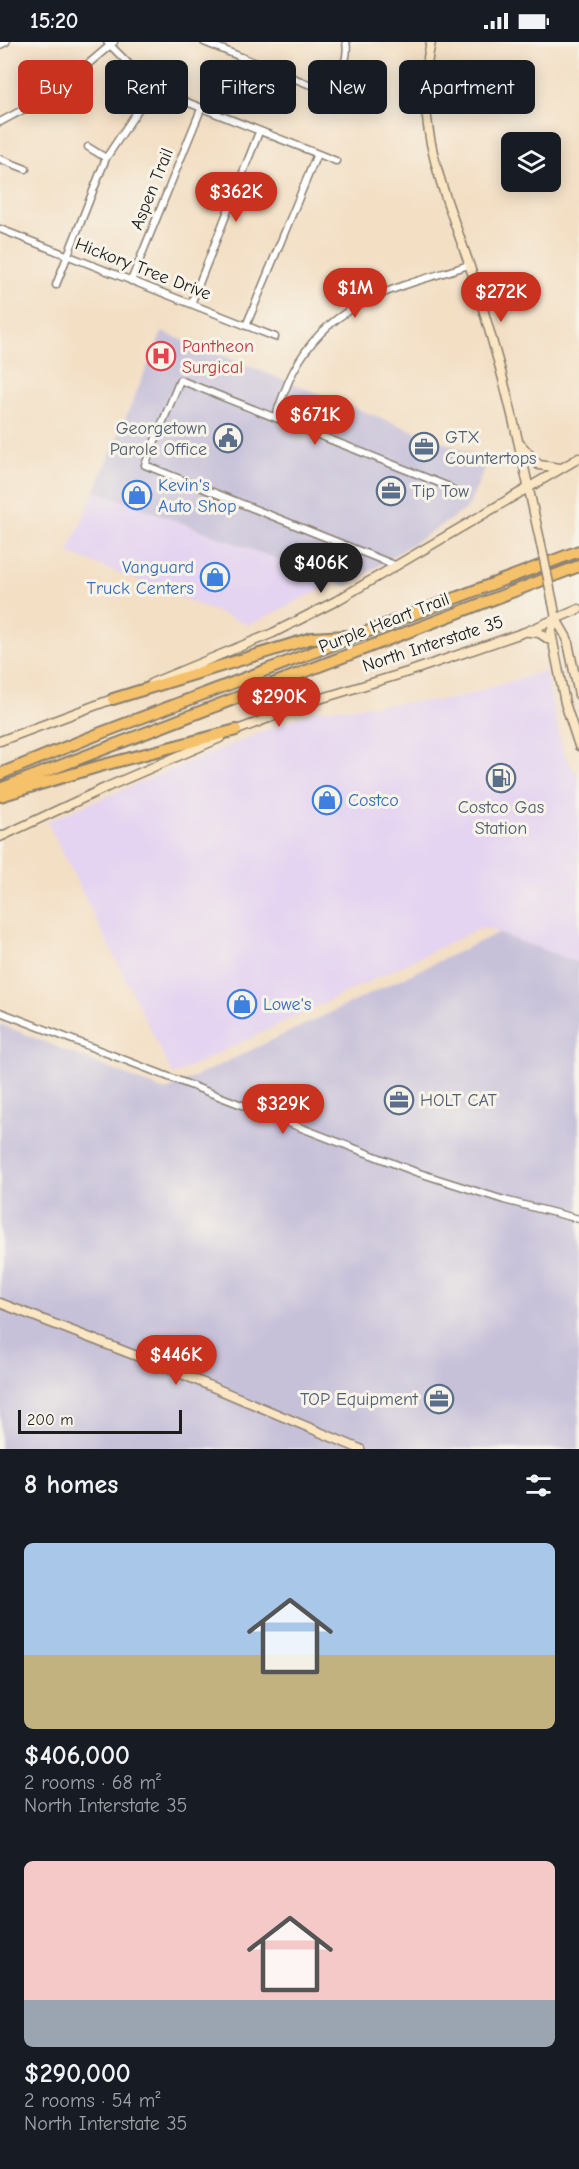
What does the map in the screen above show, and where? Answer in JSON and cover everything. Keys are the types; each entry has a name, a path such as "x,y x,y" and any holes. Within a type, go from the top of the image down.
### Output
{"highway":[{"name":"Purple Heart Trail","path":"0,774 355,635 579,551"},
{"name":"Purple Heart Trail","path":"0,789 579,566"},
{"path":"518,590 579,574"},
{"path":"113,699 312,638 355,635"},
{"path":"0,796 54,778 236,730"}],"main road":[{"path":"431,42 424,98 428,136 436,169 497,355 519,442 556,619 567,638 579,695"},
{"path":"519,442 539,465 561,468"},
{"path":"0,741 113,699 273,633 336,601 579,458"},
{"name":"North Interstate 35","path":"0,837 236,730 316,700 411,671 525,632 579,609"},
{"path":"556,619 551,632 565,703 579,746"},
{"path":"525,632 539,633 553,642"},
{"path":"0,1303 165,1367 360,1449"}],"street":[{"path":"0,45 6,42"},
{"path":"204,42 318,86 327,85 338,77 347,52 346,42"},
{"path":"0,122 54,93 111,43 124,60"},
{"name":"Aspen Trail","path":"131,281 200,111"},
{"path":"56,285 106,158 135,114"},
{"path":"214,114 336,161"},
{"path":"191,304 259,132"},
{"path":"88,147 106,158"},
{"path":"246,326 317,154"},
{"path":"0,159 26,169"},
{"name":"Hickory Tree Drive","path":"0,229 275,337"},
{"path":"275,417 293,372 306,350 326,326 345,311 362,301 469,265"},
{"path":"397,566 145,465 180,380 447,486 459,494"},
{"path":"0,1012 416,1172 504,1200 579,1219"}],"shaded area":[{"path":"162,332 488,460 468,508 347,586 95,490"},
{"path":"95,490 336,582 249,625 68,553"},
{"path":"545,671 563,752 579,778 579,963 483,927 173,1075 47,821 315,710 454,699"},
{"path":"498,933 579,963 579,1449 0,1449 0,1024 165,1091"}],"place":[{"name":"Pantheon Surgical","path":"161,356"},
{"name":"Georgetown Parole Office","path":"228,438"},
{"name":"GTX Countertops","path":"424,447"},
{"name":"Tip Tow","path":"391,491"},
{"name":"Kevin's Auto Shop","path":"137,495"},
{"name":"Vanguard Truck Centers","path":"215,577"},
{"name":"Costco Gas Station","path":"501,778"},
{"name":"Costco","path":"327,800"},
{"name":"Lowe's","path":"242,1004"},
{"name":"HOLT CAT","path":"399,1100"},
{"name":"TOP Equipment","path":"439,1399"}]}
